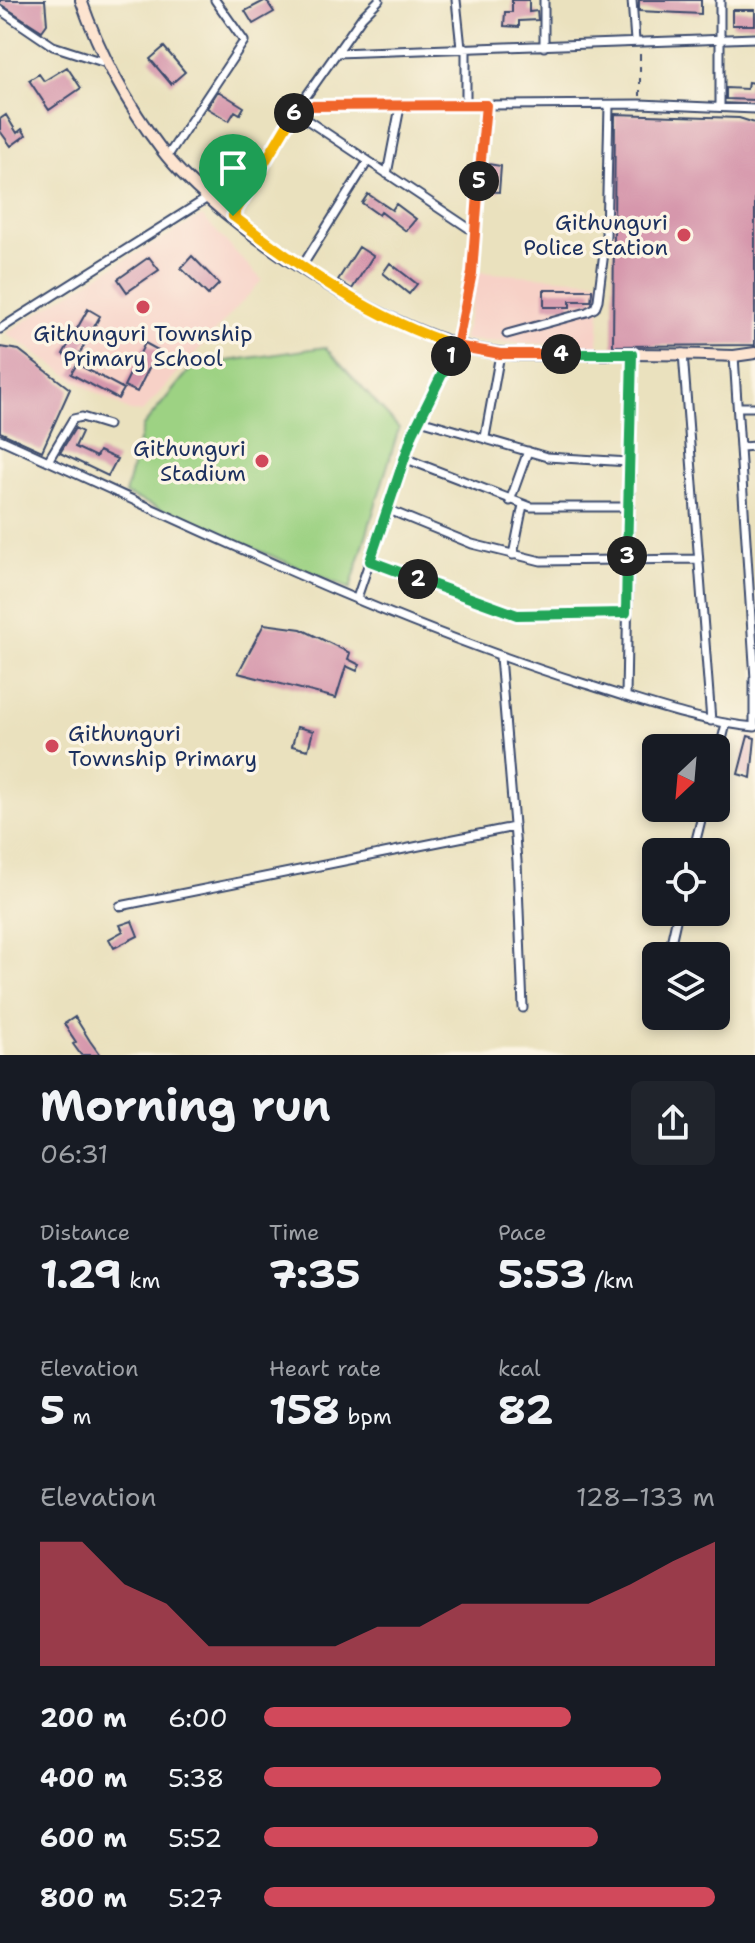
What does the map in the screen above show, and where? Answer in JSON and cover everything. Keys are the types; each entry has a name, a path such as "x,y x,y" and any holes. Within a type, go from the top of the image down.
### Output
{"main road":[{"path":"81,0 109,64 167,157 209,197 301,268 421,334 457,346 500,354 683,353 734,356 755,353"}],"street":[{"path":"167,157 244,41 215,0"},
{"path":"233,216 297,109 362,17 379,0"},
{"path":"456,0 463,48 466,105"},
{"path":"544,0 544,47"},
{"path":"632,0 638,41"},
{"path":"720,0 720,107"},
{"path":"0,10 53,46 109,64"},
{"path":"337,53 755,38"},
{"path":"297,109 640,104 755,109"},
{"path":"357,598 404,458 457,346 472,273 473,231 486,105"},
{"path":"507,334 595,308 606,236 609,105"},
{"path":"387,174 400,107"},
{"path":"297,109 473,231"},
{"path":"301,268 368,161"},
{"path":"0,329 209,197"},
{"path":"683,353 696,559 711,721"},
{"path":"485,437 500,354"},
{"path":"626,697 632,354"},
{"path":"0,439 357,598 500,657 711,721 754,727 742,447 734,356"},
{"path":"739,407 755,407"},
{"path":"48,461 66,425 73,419 82,417 108,425"},
{"path":"420,420 547,457 629,462"},
{"path":"742,447 755,446"},
{"path":"510,501 528,451"},
{"path":"404,458 523,505 546,510 628,507"},
{"path":"742,489 755,489"},
{"path":"513,555 523,505"},
{"path":"389,510 472,544 541,561 696,559"},
{"path":"370,561 517,615 626,613"},
{"path":"500,657 514,827 523,1008"},
{"path":"723,734 726,724"},
{"path":"120,906 514,827"}],"path":[{"path":"638,41 640,104"}],"shaded area":[{"name":"Githunguri Township Primary School","path":"202,216 262,280 142,412 130,411 84,386 6,333 100,274"},
{"path":"479,272 602,281 598,347 463,340"}],"green space":[{"name":"Githunguri Stadium","path":"325,347 399,428 350,589 125,494 143,426 193,366"}],"building":[{"path":"0,0 45,0 47,24 42,31 0,4"},
{"path":"266,0 274,12 253,24 245,11"},
{"path":"512,0 529,0 529,12 537,11 538,20 519,21 519,27 504,26 505,12 512,12"},
{"path":"639,0 701,0 701,14 639,11"},
{"path":"732,10 755,10 755,25 732,25"},
{"path":"164,47 185,72 171,84 150,59"},
{"path":"67,67 81,88 49,110 29,80 39,74 44,81"},
{"path":"748,82 755,83 755,100 726,99 726,88 747,89"},
{"path":"218,91 244,107 240,114 235,111 229,121 207,108"},
{"name":"Githunguri Police Station","path":"615,114 739,118 755,123 755,345 613,346"},
{"path":"6,115 17,133 22,129 26,135 11,146 0,131 0,119"},
{"path":"488,164 501,166 499,192 485,191"},
{"path":"368,194 392,210 396,204 416,219 406,231 381,212 379,215 362,203"},
{"path":"359,247 373,256 352,289 338,280"},
{"path":"192,256 219,284 208,295 181,268"},
{"path":"149,257 159,270 127,292 118,279"},
{"path":"390,263 417,284 409,294 383,273"},
{"path":"544,290 592,290 591,301 570,301 570,307 544,307"},
{"path":"88,309 100,316 76,360 63,354"},
{"path":"145,343 158,350 137,392 124,386"},
{"path":"0,347 19,350 70,389 42,451 0,432"},
{"path":"77,364 124,389 118,399 71,374"},
{"path":"75,428 82,432 75,447 96,457 99,451 117,459 108,476 60,453"},
{"path":"264,624 301,629 350,653 348,659 360,665 357,671 346,666 336,698 238,673"},
{"path":"297,727 313,731 308,750 292,746"},
{"path":"748,736 755,738 751,778 738,774"},
{"path":"132,921 138,936 114,948 109,939 123,931 120,925"},
{"path":"75,1017 100,1055 81,1055 73,1044 76,1042 64,1024"}],"place":[{"name":"Githunguri Police Station","path":"684,235"},
{"name":"Githunguri Township Primary School","path":"143,307"},
{"name":"Githunguri Stadium","path":"262,461"},
{"name":"Githunguri Township Primary","path":"52,746"}],"route":[{"path":"233,216 299,106 486,105 473,231 472,273 457,346 500,354 632,354 626,613 517,615 370,561 413,433 457,346 421,334 366,306 301,268 233,216"}]}
